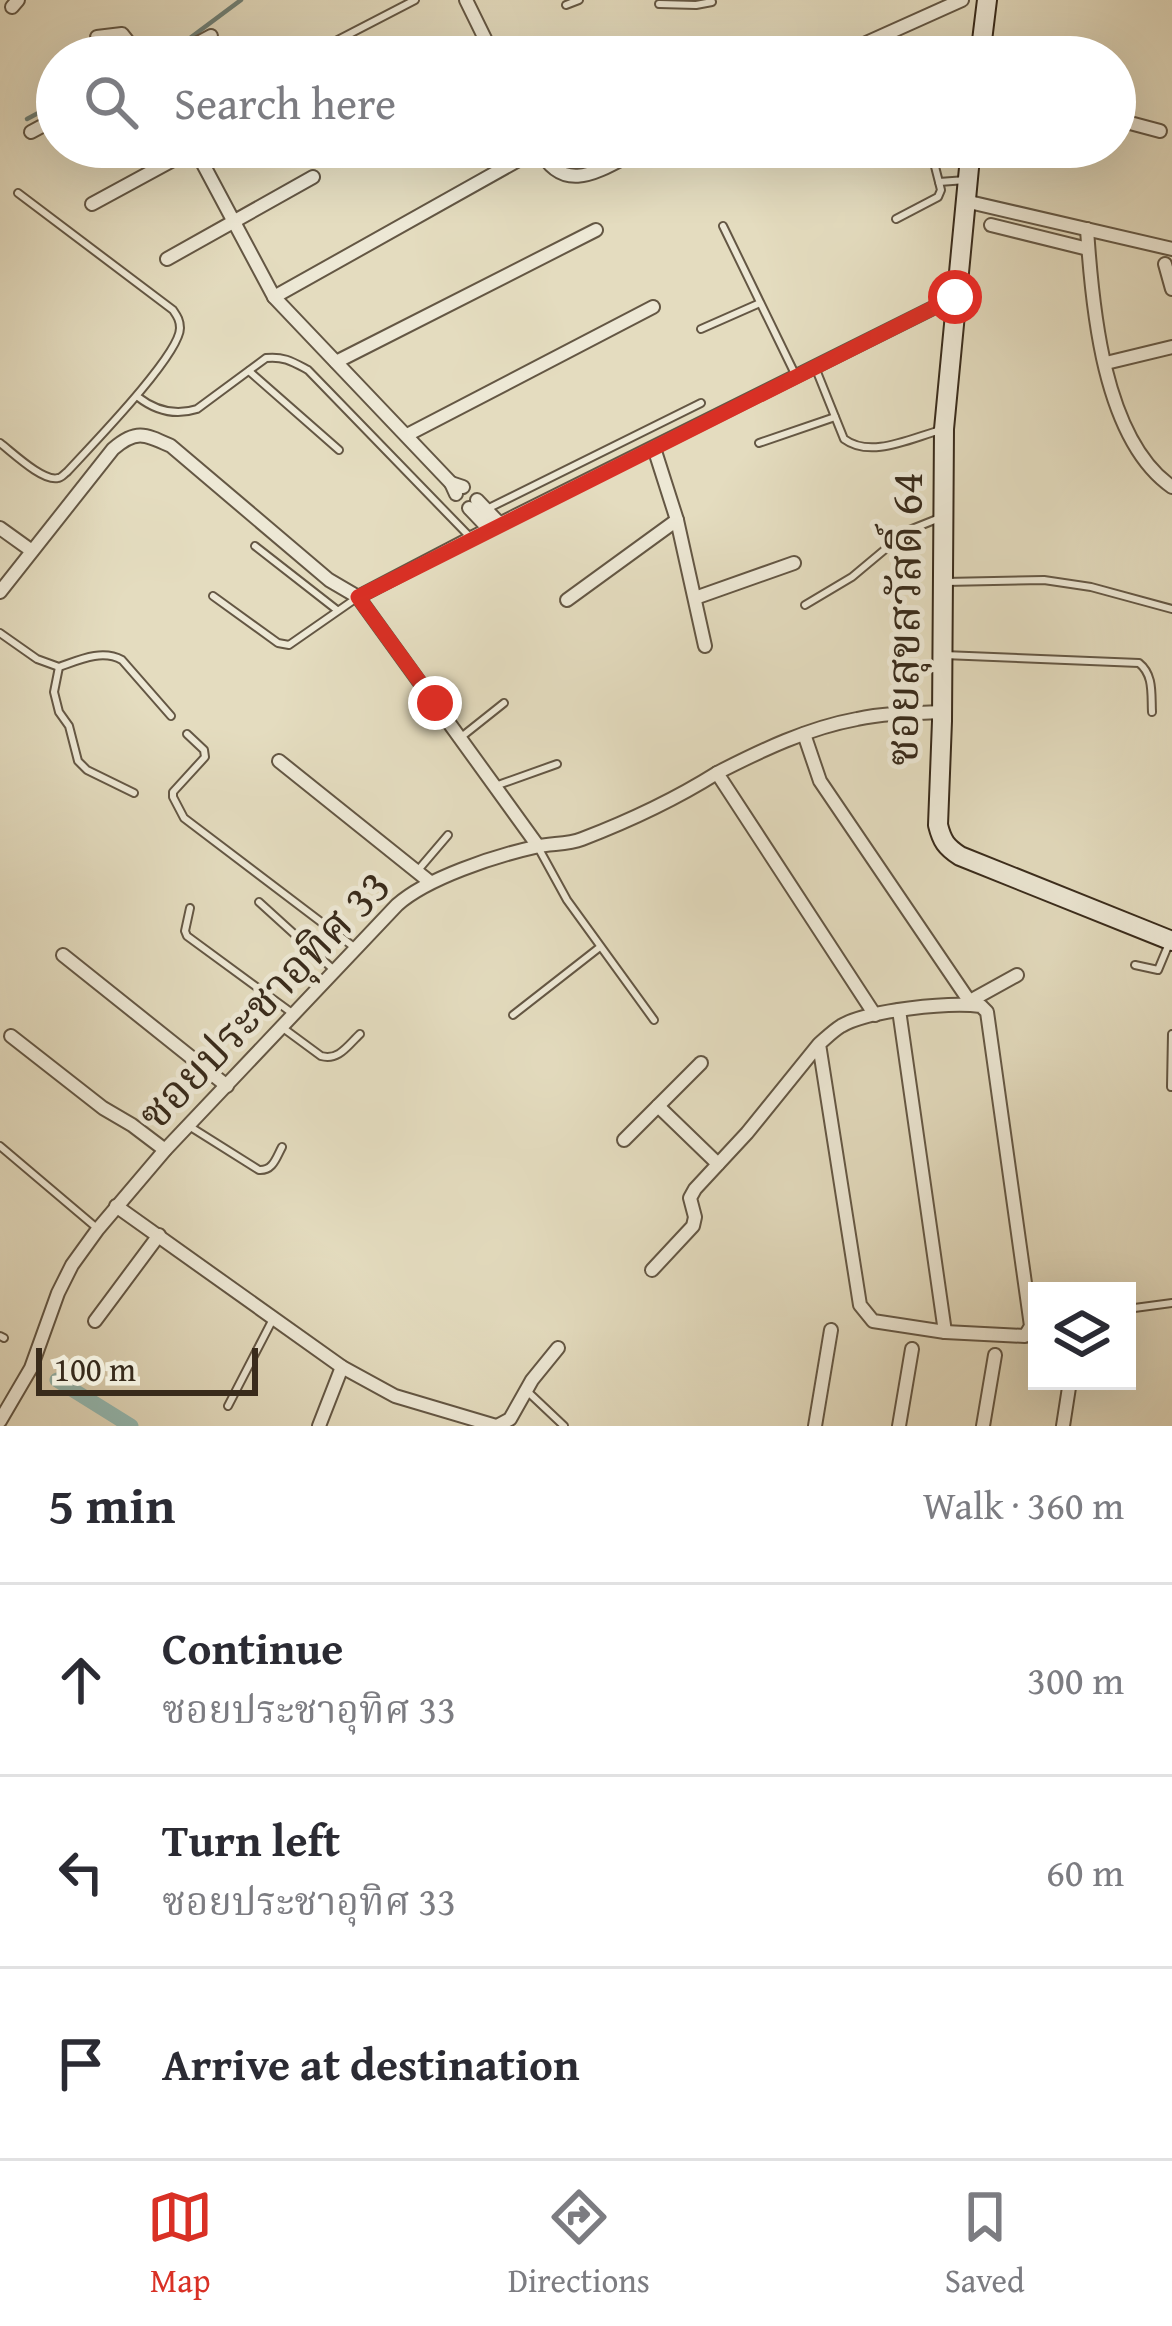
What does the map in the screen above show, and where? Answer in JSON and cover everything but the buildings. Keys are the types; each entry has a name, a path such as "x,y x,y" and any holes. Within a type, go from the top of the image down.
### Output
{"street":[{"path":"466,0 484,36"},
{"path":"882,36 962,0"},
{"path":"983,36 988,0"},
{"path":"1136,124 1160,131"},
{"path":"31,132 36,129"},
{"path":"92,204 158,168"},
{"path":"205,168 274,297 457,488"},
{"path":"274,297 504,168"},
{"path":"551,168 573,177 601,168"},
{"name":"ซอยสุขสวัสดิ์ 64","path":"968,168 944,429 938,825 946,848 960,856 1171,940"},
{"path":"167,259 313,177"},
{"path":"965,201 1172,249"},
{"path":"992,225 1088,249"},
{"path":"1087,229 1100,340 1112,391 1127,430 1151,468 1172,487"},
{"path":"336,362 596,230"},
{"path":"1165,264 1172,289"},
{"path":"358,597 955,297"},
{"path":"406,435 652,307"},
{"path":"1106,364 1172,346"},
{"path":"0,592 113,448 127,437 142,434 171,446 329,580 358,597 538,846"},
{"path":"654,448 677,520 705,646"},
{"path":"477,508 495,526"},
{"path":"567,600 677,520"},
{"path":"0,528 32,551"},
{"path":"694,598 794,563"},
{"name":"ซอยประชาอุทิศ 33","path":"0,1421 18,1394 33,1348 72,1265 98,1229 165,1150 413,890 538,846 581,840 653,811 717,773 804,734 872,716 942,712"},
{"path":"804,734 820,781 971,1003"},
{"path":"279,761 430,882"},
{"path":"717,773 875,1015"},
{"path":"63,955 227,1086"},
{"path":"971,1003 1017,975"},
{"path":"652,1270 693,1226 690,1198 819,1044 842,1026 875,1015 971,1003 987,1012 1030,1332 1025,1336 945,1333 873,1321 860,1305 819,1044"},
{"path":"899,1010 945,1333"},
{"path":"11,1036 165,1150"},
{"path":"624,1140 701,1063"},
{"path":"658,1106 718,1164"},
{"path":"116,1206 315,1351 395,1396 496,1426 510,1419 558,1348"},
{"path":"95,1322 159,1235"},
{"path":"815,1426 831,1330"},
{"path":"898,1426 912,1349"},
{"path":"983,1426 995,1355"},
{"path":"319,1426 342,1367"},
{"path":"1063,1426 1069,1390"}],"lane":[{"path":"346,36 416,0"},
{"path":"566,5 579,0"},
{"path":"659,4 712,2"},
{"path":"896,219 934,202 941,190 935,168"},
{"path":"939,182 967,180"},
{"path":"0,442 50,479 67,472 137,396 181,330 173,310 18,193"},
{"path":"723,226 796,377"},
{"path":"701,329 760,304"},
{"path":"137,396 154,408 185,413 266,358 280,356 308,370 471,538"},
{"path":"815,367 844,439 862,448 944,429"},
{"path":"248,371 339,450"},
{"path":"477,508 701,404"},
{"path":"759,443 835,416"},
{"path":"805,605 852,577 907,531 943,517"},
{"path":"255,546 338,611"},
{"path":"943,582 1044,580 1172,608"},
{"path":"213,596 278,643 289,645 358,597"},
{"path":"0,633 37,659 59,667 112,654 171,716"},
{"path":"942,655 1139,663 1150,677 1152,712"},
{"path":"59,667 54,692 78,761 134,793"},
{"path":"460,738 504,703"},
{"path":"187,734 205,758 173,792 184,818 356,949"},
{"path":"495,786 557,764"},
{"path":"417,872 448,836"},
{"path":"538,846 560,890 654,1020"},
{"path":"260,902 335,971"},
{"path":"190,908 187,936 294,1014"},
{"path":"1136,964 1158,970 1171,940"},
{"path":"512,1015 600,947"},
{"path":"283,1028 329,1058 338,1056 359,1034"},
{"path":"1171,1087 1172,1034"},
{"path":"189,1126 259,1170 272,1167 282,1147"},
{"path":"0,1146 98,1229"},
{"path":"1136,1308 1172,1303"},
{"path":"228,1406 273,1318"},
{"path":"526,1390 563,1426"}],"waterway":[{"path":"193,36 241,0"},
{"path":"27,119 36,114"},
{"path":"57,1380 131,1426"}],"route":[{"path":"435,703 358,597 955,297"}]}
